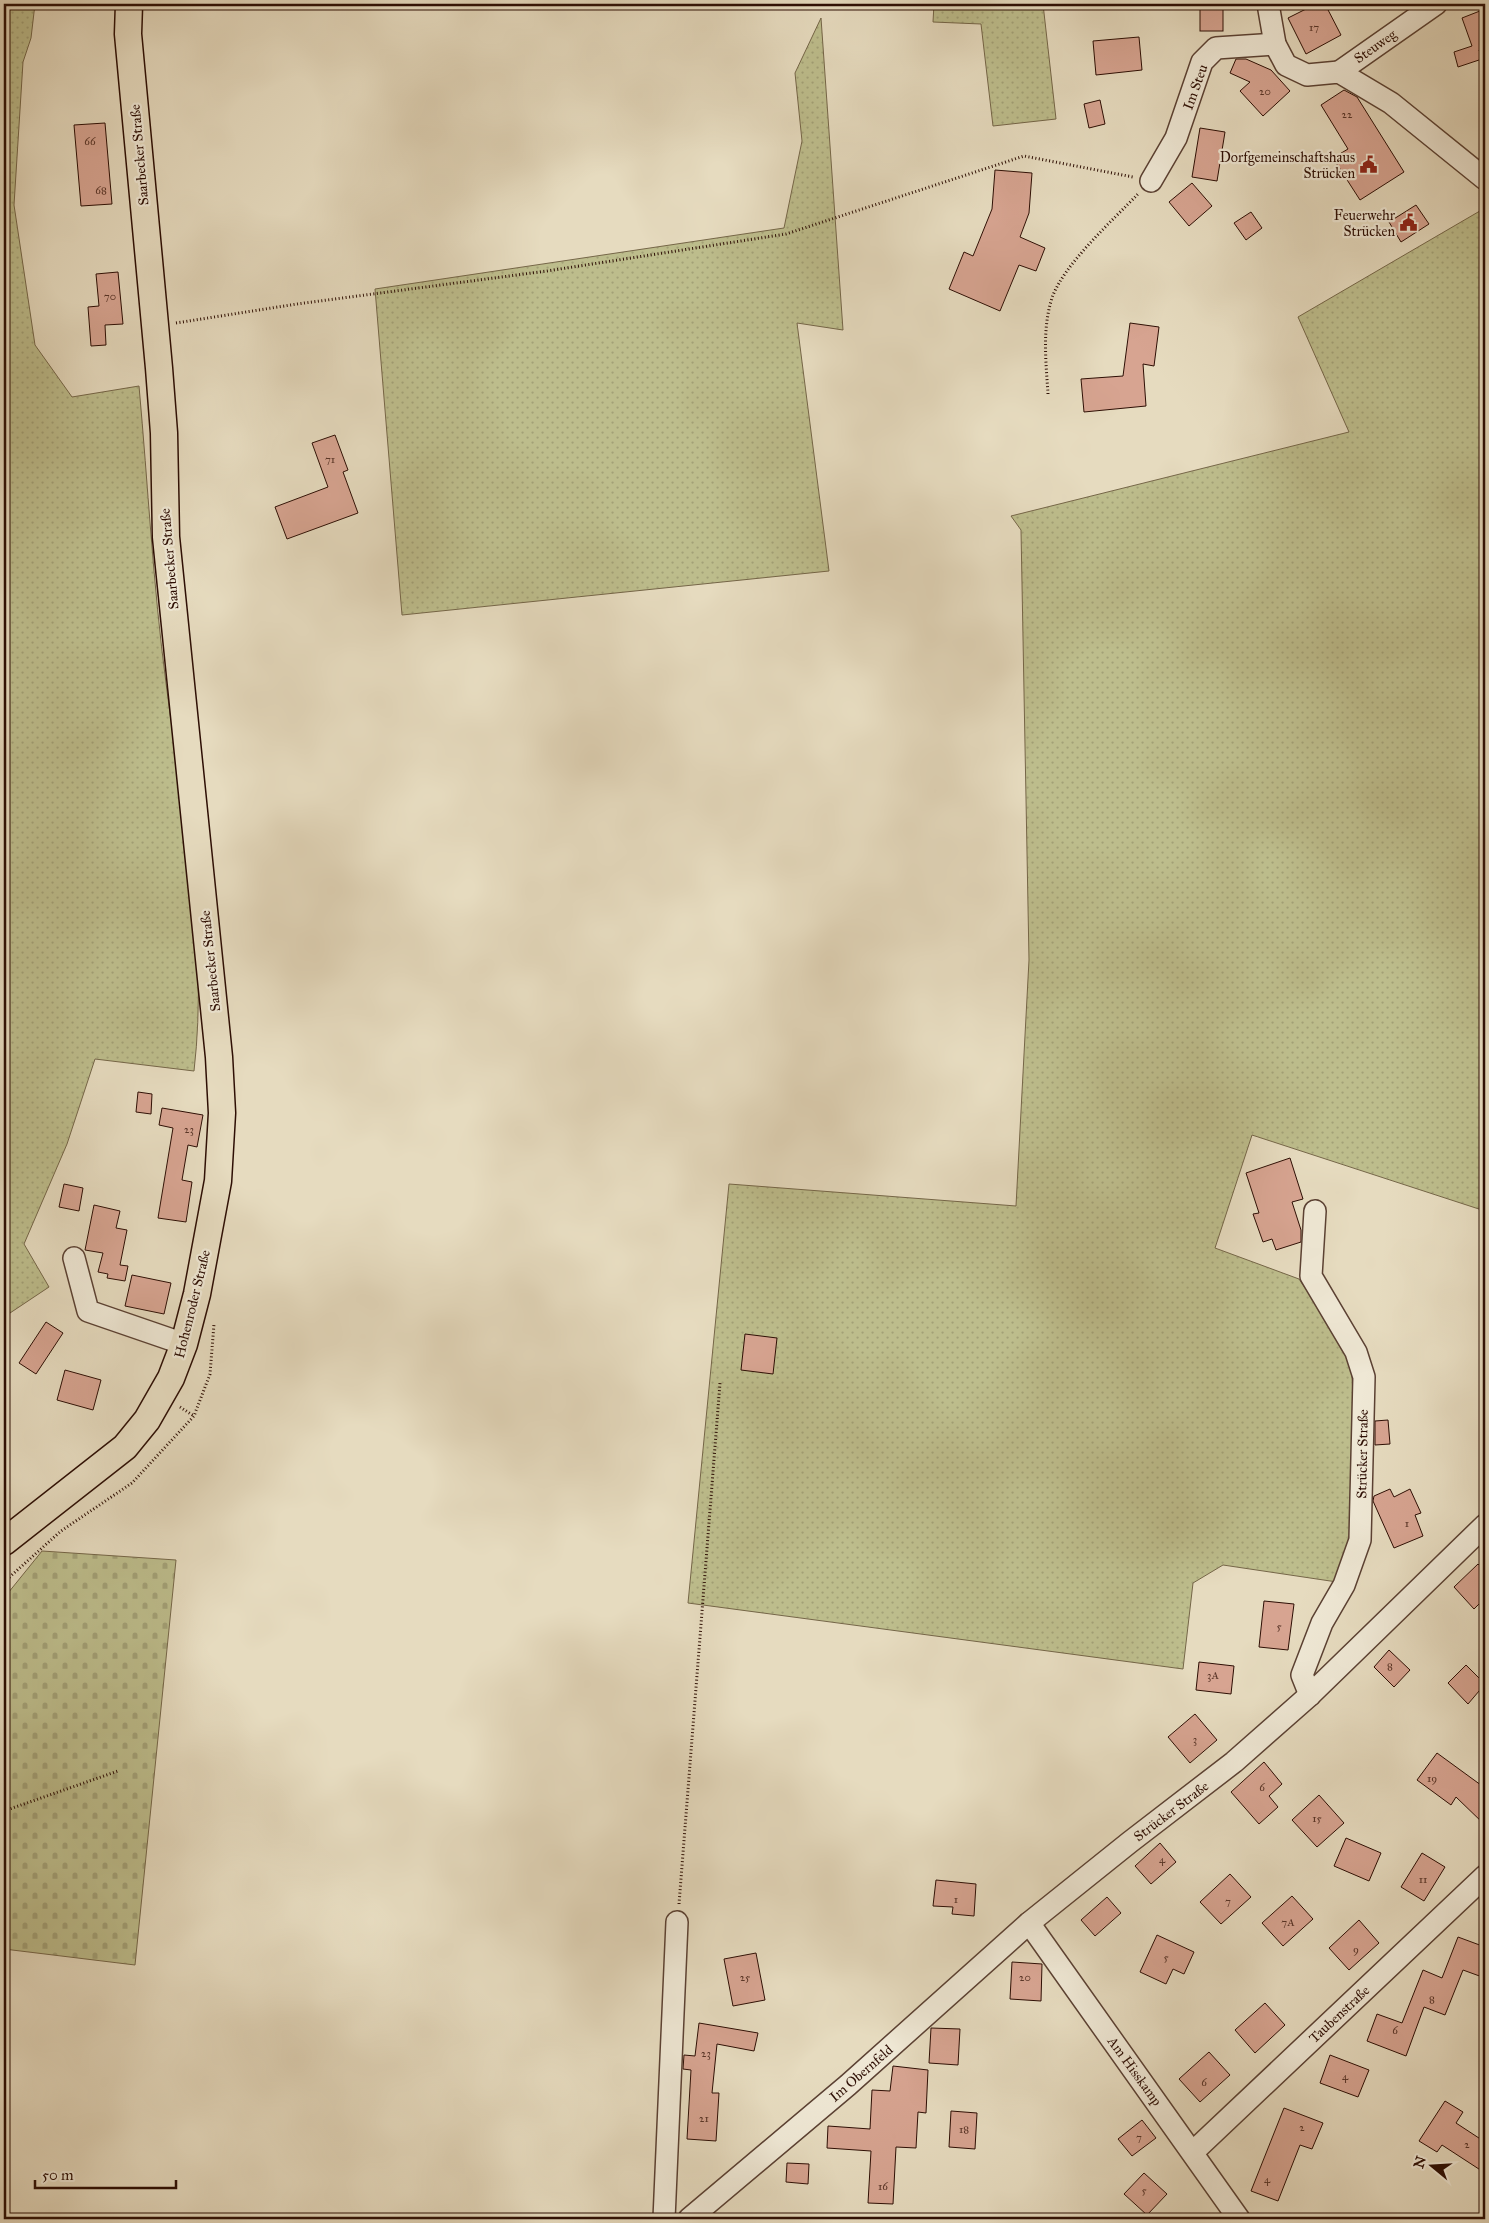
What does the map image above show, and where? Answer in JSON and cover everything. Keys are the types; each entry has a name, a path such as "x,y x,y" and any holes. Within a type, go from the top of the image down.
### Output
{"main road":[{"name":"Saarbecker Straße","path":"129,4 128,34 164,433 166,537 219,1057 222,1113"},
{"name":"Hohenroder Straße","path":"4,1542 125,1447 163,1395 184,1344 199,1286 218,1181 222,1113"}],"street":[{"path":"1268,4 1275,44 1286,65 1307,75 1339,72 1391,103 1485,179"},
{"name":"Steuweg","path":"1339,72 1436,4"},
{"name":"Im Steu","path":"1151,181 1176,138 1202,62 1216,48 1275,44"},
{"name":"Strücker Straße","path":"1310,1695 1302,1676 1322,1623 1344,1585 1360,1540 1364,1377 1356,1352 1311,1276 1315,1212"},
{"path":"74,1258 88,1311 184,1344"},
{"name":"Strücker Straße","path":"1029,1923 1234,1762 1310,1695 1485,1525"},
{"name":"Taubenstraße","path":"1193,2152 1485,1876"},
{"path":"664,2219 678,1922"},
{"name":"Am Hisskamp","path":"1029,1923 1239,2219"},
{"name":"Im Obernfeld","path":"689,2219 848,2085 1029,1923"}],"path":[{"path":"155,326 297,304 547,271 786,234 1024,156 1151,181"},
{"path":"1048,394 1045,341 1052,297 1076,259 1151,181"},
{"path":"4,1582 61,1531 132,1483 194,1416 210,1374 215,1315"},
{"path":"678,1922 720,1384"},
{"path":"4,1811 118,1771"}],"green space":[{"path":"4,4 35,4 31,38 23,62 14,205 35,345 72,397 139,386 158,609 192,877 196,925 198,1023 194,1071 95,1059 67,1144 24,1244 49,1287 4,1317"},
{"path":"934,4 1043,4 1056,119 993,126 981,24 933,22"},
{"path":"821,18 843,330 797,323 829,571 402,615 375,289 784,228 802,141 795,73"},
{"path":"1485,208 1485,1211 1252,1135 1215,1248 1299,1279 1351,1356 1353,1396 1351,1540 1337,1582 1223,1565 1193,1583 1183,1669 688,1603 729,1184 1016,1206 1029,960 1021,530 1011,516 1349,432 1298,317"},
{"path":"42,1551 176,1560 135,1965 4,1949 4,1598"}],"building":[{"path":"1200,4 1223,4 1223,31 1200,31"},
{"path":"1316,4 1325,4 1341,35 1306,54 1288,18"},
{"path":"1485,9 1485,47 1479,50 1482,59 1458,67 1454,52 1472,46 1462,18"},
{"path":"1139,37 1142,70 1096,75 1093,41"},
{"path":"1236,59 1246,59 1271,70 1290,91 1263,116 1240,91 1250,82 1230,73"},
{"path":"1344,90 1357,97 1404,172 1360,200 1333,158 1348,149 1321,105"},
{"path":"1100,100 1105,124 1089,128 1084,104"},
{"path":"105,123 112,204 81,206 74,125"},
{"path":"1200,128 1225,132 1217,181 1192,177"},
{"path":"995,170 1032,173 1029,213 1020,237 1045,248 1036,271 1019,265 1000,311 949,289 964,252 973,256 992,209"},
{"path":"1192,183 1212,206 1189,226 1169,202"},
{"name":"Feuerwehr Strücken","path":"1416,205 1429,224 1401,242 1389,222"},
{"path":"1251,212 1262,228 1246,240 1234,223"},
{"path":"118,272 123,324 105,325 106,345 91,346 88,307 99,306 96,274"},
{"path":"1130,323 1159,327 1154,366 1143,364 1146,406 1084,412 1081,379 1123,376"},
{"path":"335,435 348,470 343,472 358,513 287,539 275,507 328,487 312,443"},
{"path":"138,1092 152,1094 151,1114 136,1112"},
{"path":"162,1108 203,1115 197,1147 188,1145 182,1180 192,1182 186,1222 158,1218 173,1128 159,1125"},
{"path":"1290,1158 1303,1199 1292,1202 1301,1230 1301,1242 1276,1250 1272,1239 1263,1242 1253,1214 1259,1213 1246,1173"},
{"path":"64,1184 83,1188 79,1211 59,1207"},
{"path":"94,1205 120,1211 116,1228 127,1230 120,1265 128,1266 125,1281 107,1278 108,1274 98,1272 103,1253 85,1250"},
{"path":"132,1275 171,1283 164,1314 125,1306"},
{"path":"46,1322 63,1333 36,1374 19,1363"},
{"path":"745,1334 777,1338 773,1374 741,1370"},
{"path":"65,1370 101,1380 93,1410 57,1400"},
{"path":"1388,1420 1390,1444 1375,1445 1375,1421"},
{"path":"1390,1489 1394,1497 1410,1489 1421,1513 1415,1515 1423,1536 1394,1548 1373,1501 1374,1496"},
{"path":"1478,1564 1485,1571 1485,1598 1474,1609 1454,1587"},
{"path":"1264,1601 1294,1604 1288,1650 1259,1647"},
{"path":"1389,1650 1410,1670 1394,1687 1374,1667"},
{"path":"1199,1662 1234,1666 1231,1694 1196,1690"},
{"path":"1466,1665 1485,1684 1468,1704 1448,1683"},
{"path":"1195,1714 1217,1740 1190,1763 1168,1737"},
{"path":"1437,1753 1485,1788 1485,1825 1456,1797 1451,1805 1417,1780"},
{"path":"1264,1762 1282,1784 1269,1796 1278,1807 1259,1824 1231,1792"},
{"path":"1319,1795 1344,1823 1317,1847 1292,1820"},
{"path":"1346,1838 1381,1853 1369,1881 1334,1866"},
{"path":"1160,1843 1176,1862 1151,1884 1135,1866"},
{"path":"1422,1853 1445,1867 1424,1901 1401,1887"},
{"path":"1230,1874 1251,1897 1221,1924 1200,1902"},
{"path":"936,1880 976,1884 974,1916 952,1914 953,1907 933,1906"},
{"path":"1292,1896 1313,1919 1283,1946 1262,1923"},
{"path":"1107,1897 1121,1913 1095,1936 1081,1920"},
{"path":"1359,1920 1379,1943 1349,1970 1329,1948"},
{"path":"1157,1935 1194,1952 1184,1974 1173,1969 1166,1984 1140,1972"},
{"path":"1458,1937 1485,1947 1485,1978 1463,1970 1445,2015 1424,2007 1406,2056 1367,2041 1377,2014 1402,2023 1423,1970 1442,1978"},
{"path":"756,1953 765,2000 733,2006 724,1959"},
{"path":"1012,1962 1042,1964 1041,2001 1010,1999"},
{"path":"1265,2003 1285,2025 1255,2053 1235,2030"},
{"path":"699,2023 758,2033 754,2051 717,2044 712,2093 719,2093 716,2141 687,2139 691,2070 683,2069 684,2055 695,2056"},
{"path":"931,2028 960,2029 958,2065 929,2063"},
{"path":"1209,2052 1230,2075 1200,2102 1179,2079"},
{"path":"1330,2055 1369,2070 1358,2097 1320,2083"},
{"path":"893,2066 928,2070 926,2113 918,2112 916,2148 896,2147 893,2204 868,2203 871,2151 827,2148 828,2126 870,2129 872,2090 890,2091"},
{"path":"1445,2101 1463,2112 1456,2123 1485,2142 1485,2173 1442,2145 1437,2152 1419,2141"},
{"path":"1284,2108 1323,2123 1312,2149 1300,2145 1278,2201 1251,2191"},
{"path":"951,2111 977,2113 975,2149 949,2147"},
{"path":"1142,2120 1156,2138 1132,2156 1118,2139"},
{"path":"787,2163 809,2164 808,2184 786,2182"},
{"path":"1144,2173 1167,2194 1147,2215 1124,2194"}],"place":[{"name":"Dorfgemeinschaftshaus Strücken","path":"1369,165"},
{"name":"Feuerwehr Strücken","path":"1409,223"}]}
